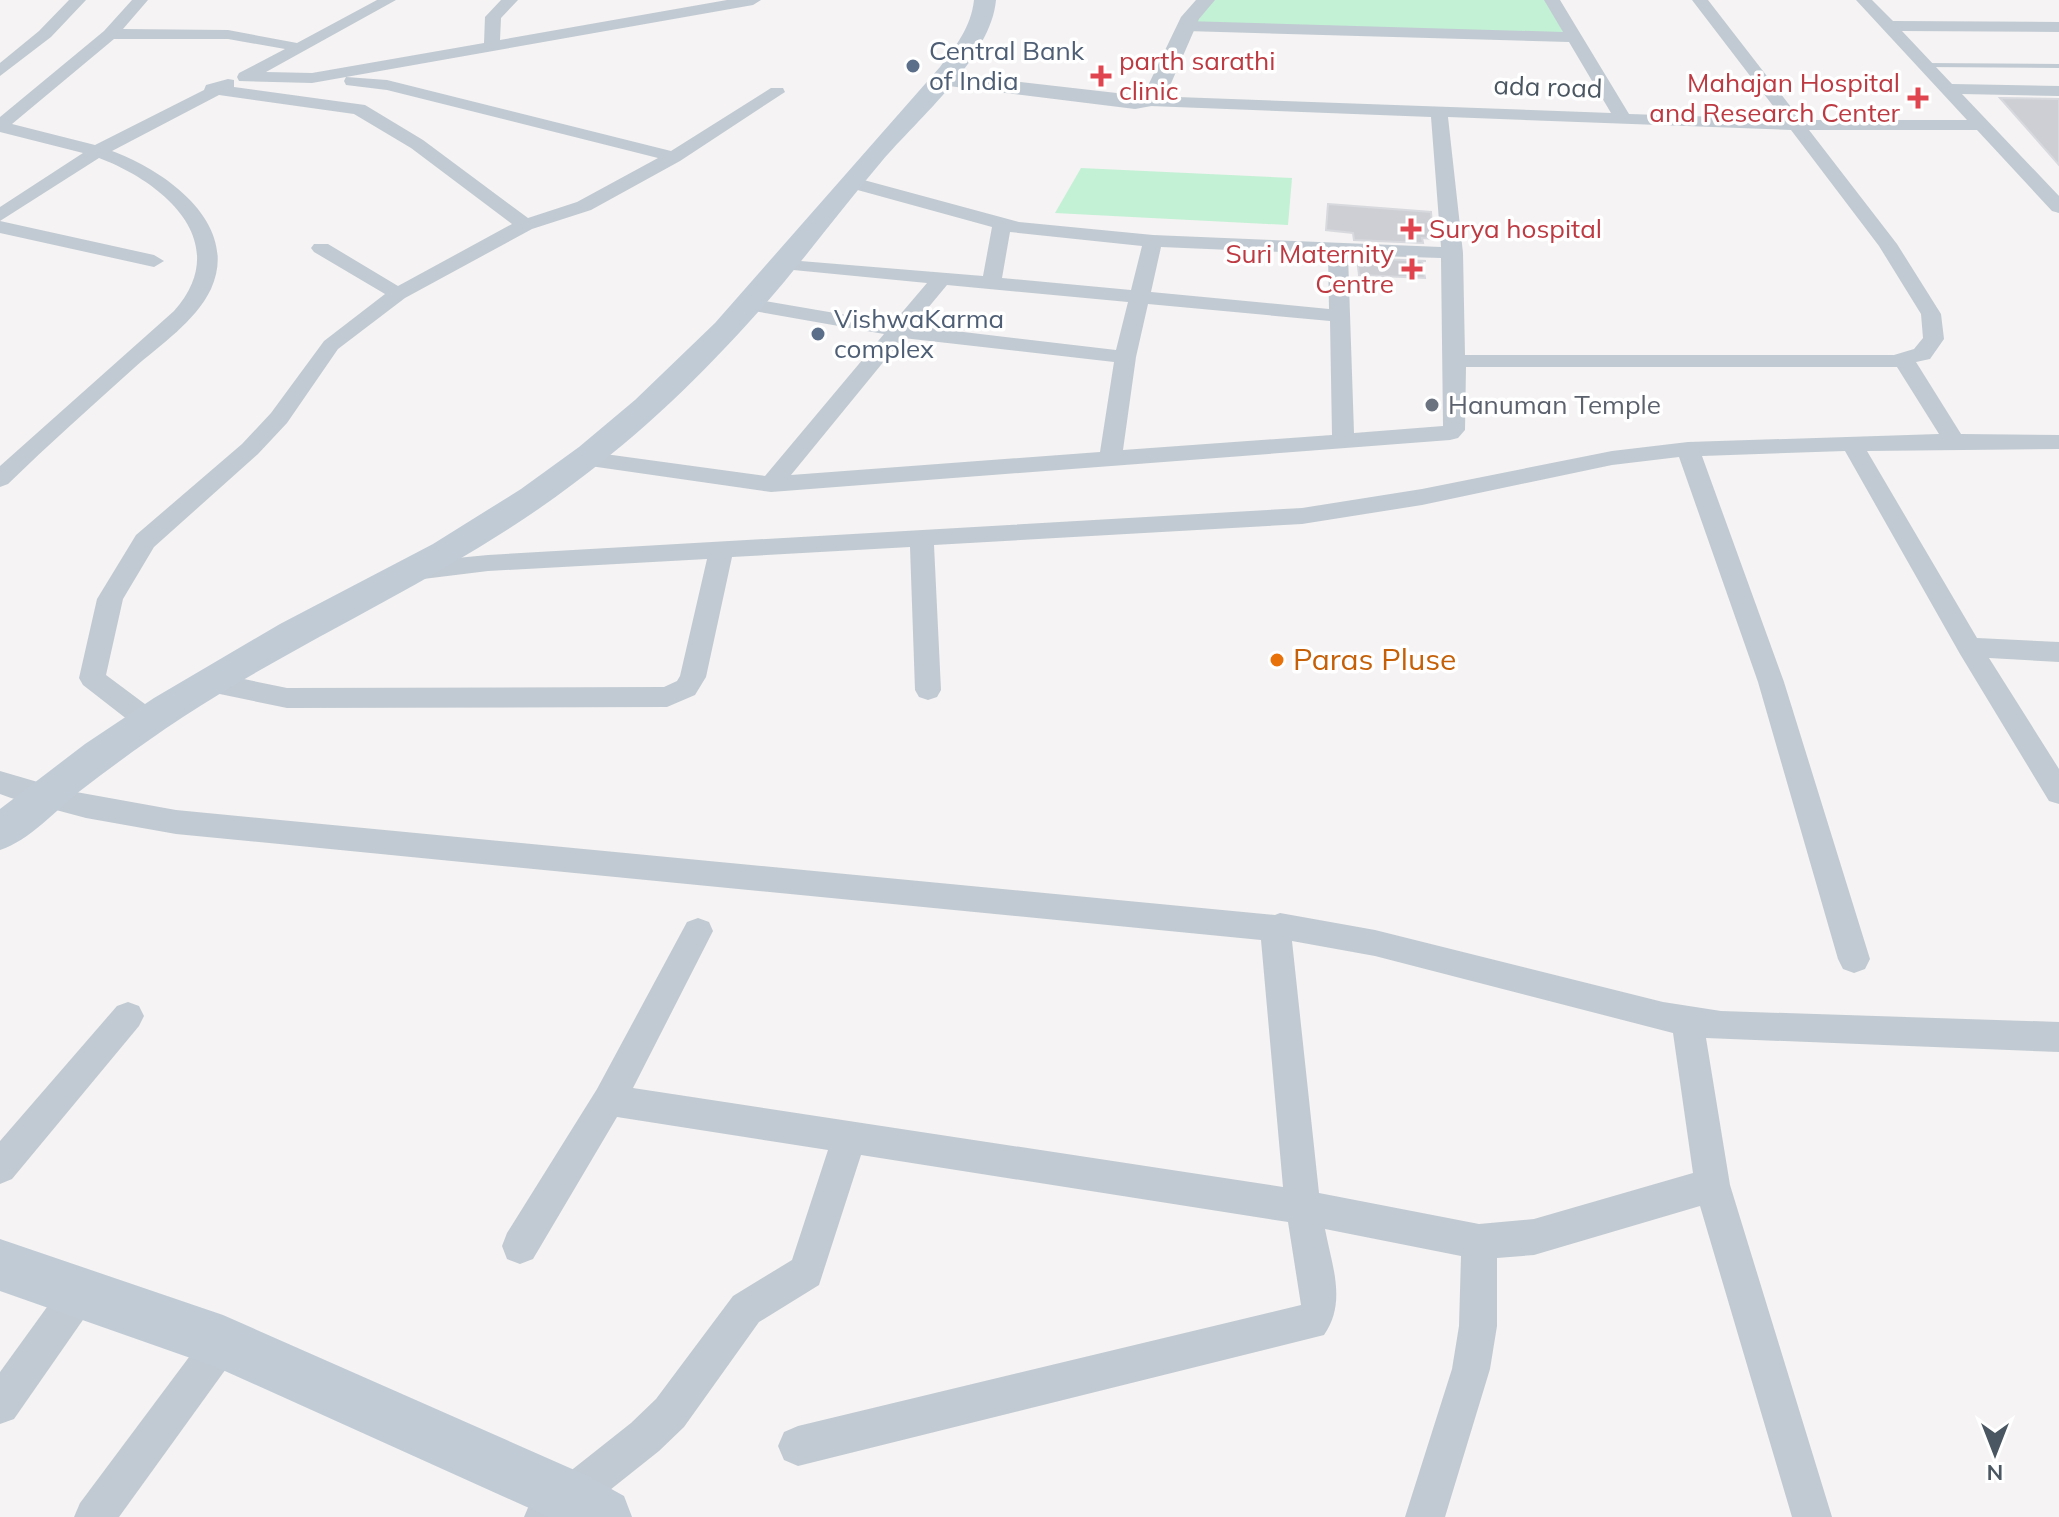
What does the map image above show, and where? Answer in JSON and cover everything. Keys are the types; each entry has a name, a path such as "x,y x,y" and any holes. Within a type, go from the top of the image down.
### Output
{"main road":[{"path":"0,833 41,798 147,720 278,641 415,571 533,497 643,409 748,304 940,79 974,37 983,17 985,0"},
{"path":"0,1265 223,1342 572,1510"}],"street":[{"path":"0,71 45,34 78,0"},
{"path":"0,479 176,320 201,287 209,262 203,232 185,205 145,171 96,152 6,128 2,124 110,34 140,0"},
{"path":"0,215 96,152 388,0"},
{"path":"492,47 493,17 510,0"},
{"path":"312,78 753,0"},
{"path":"1150,101 1159,88 1186,26 1206,0"},
{"path":"1552,0 1623,118"},
{"path":"1456,361 1904,360 1922,354 1934,339 1931,314 1887,244 1700,0"},
{"path":"1864,0 2057,202"},
{"path":"1186,26 1574,37"},
{"path":"1888,26 2059,27"},
{"path":"110,34 230,33 266,37 298,48"},
{"path":"245,77 312,78 387,85 674,157"},
{"path":"387,85 431,77"},
{"name":"ada road","path":"940,79 1135,103 1150,101 1795,125 1983,125"},
{"path":"212,89 359,109 417,144 525,225"},
{"path":"1948,89 2059,91"},
{"path":"147,720 92,678 113,591 157,528 225,473 279,418 331,345 398,294 525,225 584,206 674,157 777,92"},
{"path":"259,110 281,98"},
{"path":"583,458 771,484 1453,432 1456,361 1453,253 1439,111"},
{"path":"52,158 78,163"},
{"path":"849,182 1002,226 1153,241 1453,253"},
{"path":"991,284 1002,226"},
{"path":"0,227 154,261"},
{"path":"1110,460 1125,357 1153,241"},
{"path":"321,248 398,294"},
{"path":"1338,248 1343,442"},
{"path":"783,263 1340,316"},
{"path":"771,484 940,280"},
{"path":"748,304 900,331 1125,357"},
{"path":"1904,360 1954,441"},
{"path":"415,571 488,563 1302,516 1407,500 1599,460 1688,449 1954,441 2057,446"},
{"path":"1852,444 1969,647 2059,793"},
{"path":"1688,449 1771,682 1854,959"},
{"path":"922,539 928,690"},
{"path":"210,682 287,698 667,697 686,688 693,677 721,551"},
{"path":"1969,647 2059,652"},
{"path":"0,782 41,798 176,822 1277,943"},
{"path":"798,1446 1311,1322 1320,1300 1303,1207 1277,943 1280,926 1375,943 1689,1043 1721,1026 2059,1037"},
{"path":"520,1246 609,1100 698,931"},
{"path":"0,1167 128,1016"},
{"path":"1689,1043 1712,1185 1812,1517"},
{"path":"609,1100 1303,1207 1479,1242 1534,1237 1712,1185"},
{"path":"572,1510 626,1453 670,1413 746,1309 758,1298 794,1283 806,1272 849,1137"},
{"path":"1425,1517 1471,1369 1478,1326 1479,1242"},
{"path":"0,1405 81,1291"},
{"path":"94,1517 223,1342"}],"lane":[{"path":"1926,65 2059,66"}],"green space":[{"path":"1213,0 1545,0 1564,33 1195,24"},
{"path":"1081,168 1292,178 1288,225 1055,213"}],"building":[{"path":"2000,98 2059,99 2059,165"},
{"path":"1328,204 1431,212 1433,239 1422,238 1423,243 1354,240 1353,233 1326,230"},
{"path":"1357,258 1426,261 1422,261 1425,278 1359,275"}],"place":[{"name":"Central Bank of India","path":"913,66"},
{"name":"parth sarathi clinic","path":"1101,76"},
{"name":"Mahajan Hospital and Research Center","path":"1918,98"},
{"name":"Surya hospital","path":"1411,229"},
{"name":"Suri Maternity Centre","path":"1412,269"},
{"name":"VishwaKarma complex","path":"818,334"},
{"name":"Hanuman Temple","path":"1432,405"},
{"name":"Paras Pluse","path":"1277,660"}]}
